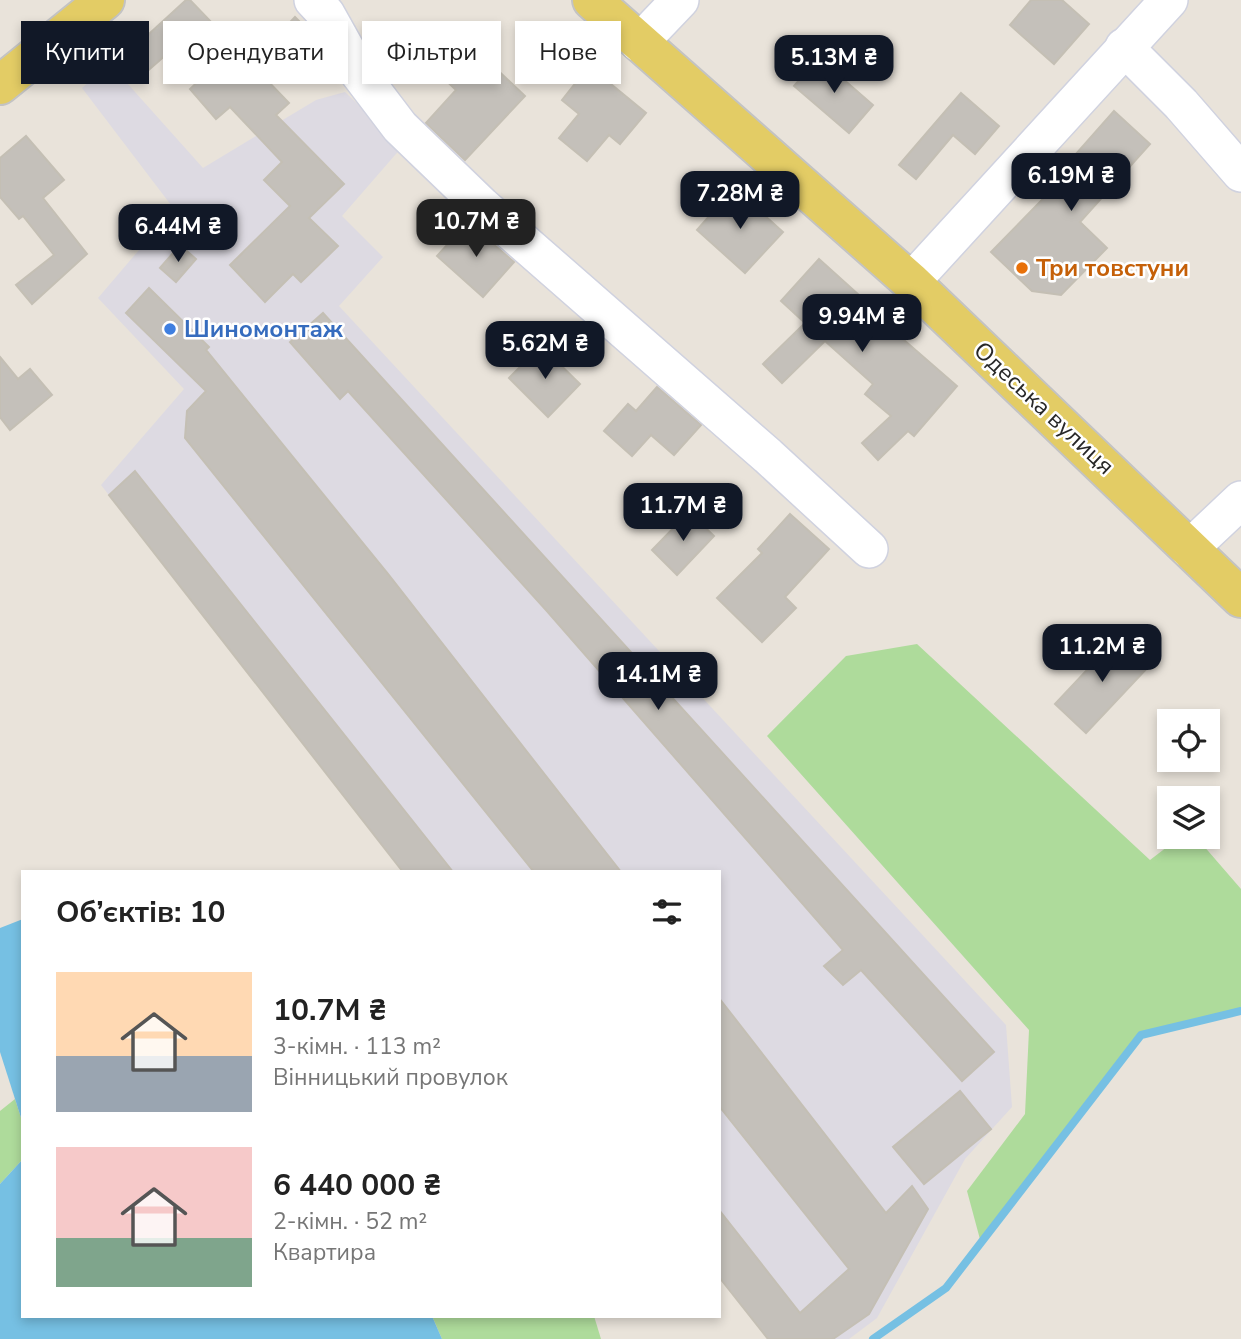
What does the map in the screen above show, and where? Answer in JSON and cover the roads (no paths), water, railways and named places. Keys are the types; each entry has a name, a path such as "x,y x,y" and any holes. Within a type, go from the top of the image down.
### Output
{"main road":[{"path":"0,85 105,0"},
{"name":"Одеська вулиця","path":"592,0 911,282 1241,598"}],"street":[{"path":"313,0 326,15 375,96 409,135 482,206 768,456 869,549"},
{"path":"639,43 680,0"},
{"path":"911,282 1169,0"},
{"path":"1124,47 1181,104 1241,173"},
{"path":"1189,549 1241,500"}],"water":[{"path":"21,920 21,1118 0,1052 0,928"},
{"path":"21,1161 21,1318 433,1318 442,1339 0,1339 0,1184"}],"waterway":[{"path":"873,1339 946,1288 1141,1035 1241,1011"}],"place":[{"name":"Три товстуни","path":"1022,268"},
{"name":"Шиномонтаж","path":"170,329"}]}
